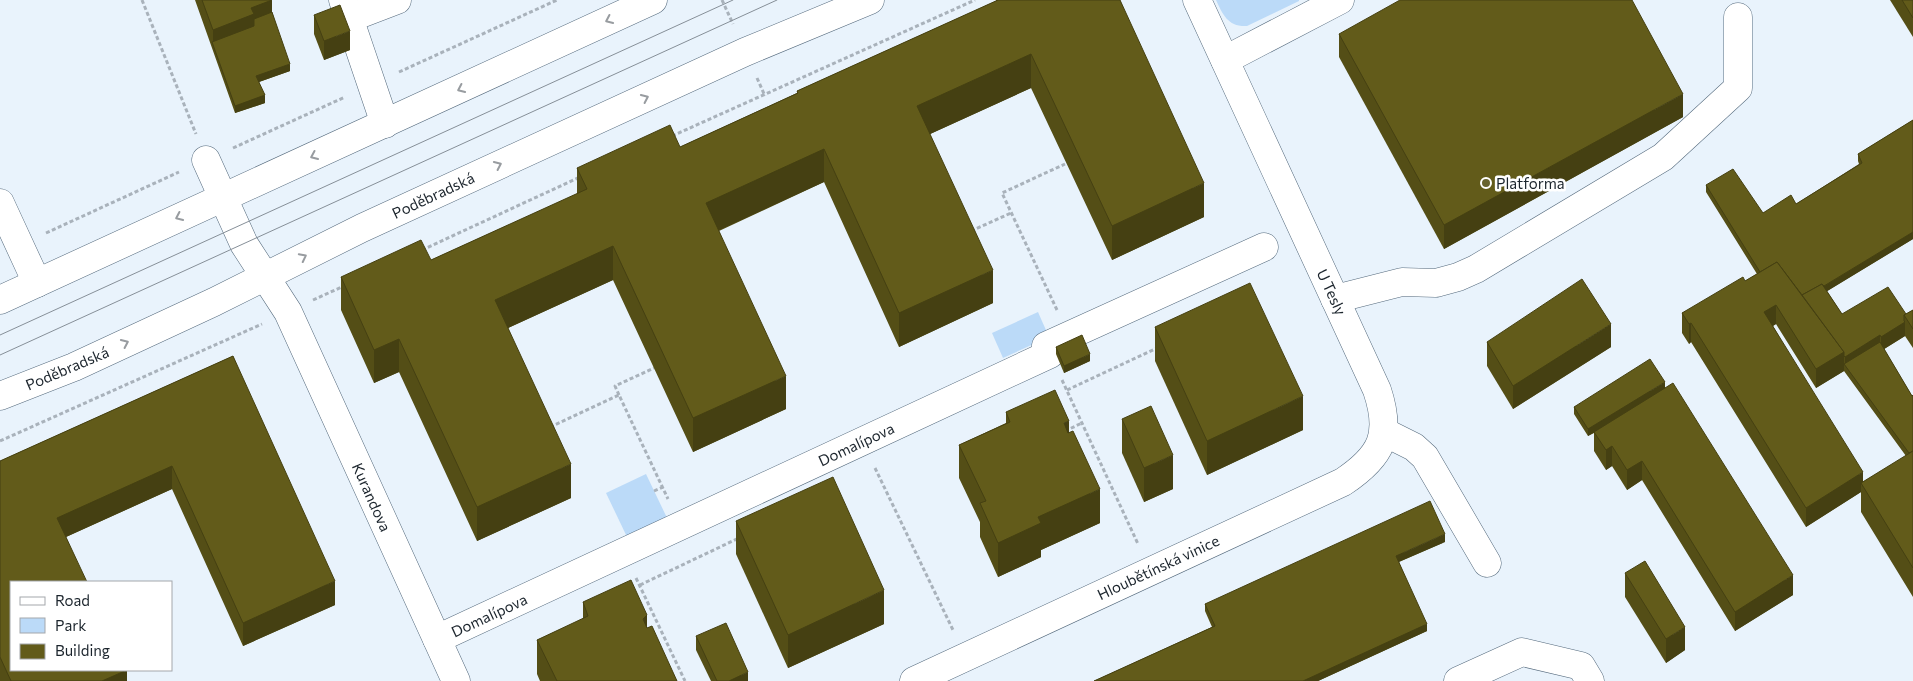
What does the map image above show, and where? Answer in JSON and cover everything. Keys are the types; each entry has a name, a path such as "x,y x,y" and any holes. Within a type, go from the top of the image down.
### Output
{"street":[{"path":"385,124 346,9 397,0"},
{"path":"0,300 653,0"},
{"name":"Poděbradská","path":"0,396 74,367 214,302 362,228 736,56 870,0"},
{"name":"U Tesly","path":"1197,0 1377,390 1382,406 1384,432"},
{"path":"1226,60 1340,0"},
{"path":"1335,299 1402,282 1436,282 1458,278 1662,157 1738,88 1738,17"},
{"name":"Kurandova","path":"206,160 244,244 288,312 456,681"},
{"path":"0,203 37,283"},
{"name":"Domalípova","path":"437,639 681,526 1264,247"},
{"path":"1384,432 1414,447 1425,457 1487,563"},
{"name":"Hloubětínská vinice","path":"914,681 1343,482 1362,470 1377,451 1384,432"},
{"path":"1458,681 1522,652 1580,666 1590,681"}],"path":[{"path":"142,0 206,160"},
{"path":"20,244 557,0"},
{"path":"665,139 774,92 975,0"},
{"path":"1066,164 1002,193 1059,345 1067,390 1139,545"},
{"path":"413,254 584,175"},
{"path":"970,231 1011,213"},
{"path":"0,441 351,283"},
{"path":"1067,390 1158,348"},
{"path":"654,368 615,386 681,526"},
{"path":"549,427 619,395"},
{"path":"1059,434 1082,423"},
{"path":"862,440 953,630"},
{"path":"654,491 663,487"},
{"path":"640,585 745,536"},
{"path":"623,552 686,681"}],"green space":[{"path":"1216,0 1299,1 1247,26 1240,26 1227,19"},
{"path":"1038,312 1049,337 1003,358 992,333"},
{"path":"646,474 668,520 628,539 606,493"}],"building":[{"path":"202,0 272,0 251,8 254,14 213,30"},
{"path":"998,0 1120,0 1204,183 1112,226 1031,54 917,106 993,270 899,313 824,149 706,203 786,376 693,418 613,246 495,300 571,464 477,507 399,339 374,350 341,277 421,240 431,260 587,189 577,168 670,125 680,147 798,93 797,91"},
{"name":"Platforma","path":"1400,0 1632,0 1683,94 1444,225 1339,34"},
{"path":"1902,0 1913,0 1913,18"},
{"path":"340,5 350,31 324,41 314,15"},
{"path":"272,12 290,64 256,76 265,95 235,106 212,42 254,26 254,19"},
{"path":"1913,120 1913,232 1824,286 1822,284 1802,295 1777,262 1760,272 1706,185 1733,169 1763,213 1791,195 1796,204 1862,163 1858,154"},
{"path":"1777,262 1844,352 1816,369 1776,305 1764,312 1863,472 1806,508 1691,323 1689,324 1682,313 1743,277 1745,281"},
{"path":"1582,279 1611,324 1513,386 1487,342"},
{"path":"1250,283 1303,396 1207,441 1155,327"},
{"path":"1822,284 1842,314 1888,287 1906,314 1904,315 1905,322 1845,357 1844,352 1802,295"},
{"path":"1913,310 1913,329 1904,315"},
{"path":"1082,335 1090,354 1064,366 1056,347"},
{"path":"1880,342 1913,395 1913,451 1909,453 1844,364"},
{"path":"233,356 335,581 243,623 172,466 57,518 87,581 10,581 10,671 125,671 102,681 11,681 0,657 0,461"},
{"path":"1650,359 1665,382 1588,429 1574,407"},
{"path":"1673,383 1793,575 1735,612 1642,461 1627,470 1612,446 1606,450 1594,432"},
{"path":"1055,390 1069,421 1064,423 1068,433 1073,431 1100,489 1038,517 1041,523 998,543 980,503 986,501 959,445 1010,422 1006,412"},
{"path":"1151,406 1173,455 1144,468 1122,419"},
{"path":"1913,451 1913,568 1861,483"},
{"path":"833,477 884,590 788,635 736,521"},
{"path":"1430,501 1445,534 1396,556 1427,624 1303,681 1094,681 1215,626 1205,604"},
{"path":"1645,561 1685,627 1666,639 1625,573"},
{"path":"631,580 647,615 643,619 647,628 652,626 677,681 557,681 537,640 588,616 583,602"},
{"path":"726,623 748,672 729,681 717,681 696,636"}],"tram line":[{"path":"0,335 733,0"},
{"path":"0,355 777,0"}],"place":[{"name":"Platforma","path":"1486,183"}]}
